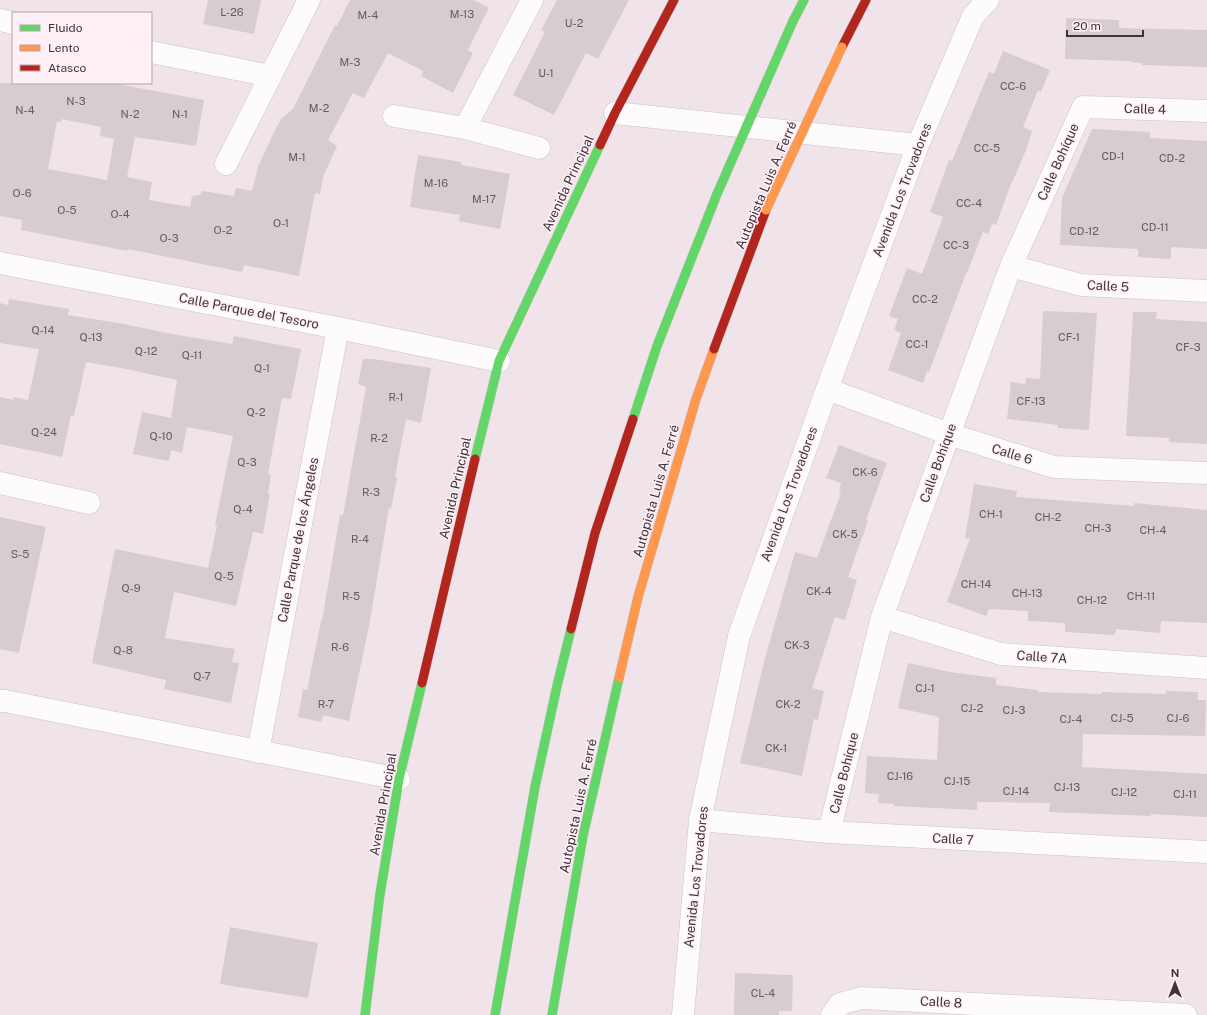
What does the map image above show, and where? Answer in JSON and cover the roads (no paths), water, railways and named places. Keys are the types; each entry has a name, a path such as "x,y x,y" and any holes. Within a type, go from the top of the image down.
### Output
{"main road":[{"name":"Avenida Principal","path":"365,1015 380,894 399,779 498,361 615,113 674,0"},
{"path":"495,1014 535,787 557,686 595,533 657,346 717,194 793,21 804,0"},
{"name":"Autopista Luis A. Ferré","path":"552,1015 583,836 638,597 696,399 766,210 842,47 866,0"}],"street":[{"path":"226,164 310,0"},
{"path":"465,128 532,0"},
{"name":"Avenida Los Trovadores","path":"684,1008 700,820 739,636 827,389 918,145 972,16 988,0"},
{"path":"0,20 12,23"},
{"path":"152,52 271,76"},
{"name":"Calle 4","path":"1083,107 1207,111"},
{"name":"Calle Bohíque","path":"829,832 882,617 1011,266 1083,107"},
{"path":"615,113 918,145"},
{"path":"394,116 465,128 539,148"},
{"name":"Calle Parque del Tesoro","path":"0,263 338,328 498,361"},
{"name":"Calle 5","path":"1011,266 1081,285 1207,291"},
{"name":"Calle Parque de los Ángeles","path":"258,752 338,328"},
{"name":"Calle 6","path":"827,389 949,434 1054,467 1207,473"},
{"path":"0,483 89,503"},
{"name":"Calle 7A","path":"882,617 1001,654 1207,668"},
{"path":"0,701 399,779"},
{"name":"Calle 7","path":"700,820 829,832 1207,852"},
{"name":"Calle 8","path":"836,1009 861,998 1186,1015"}]}
